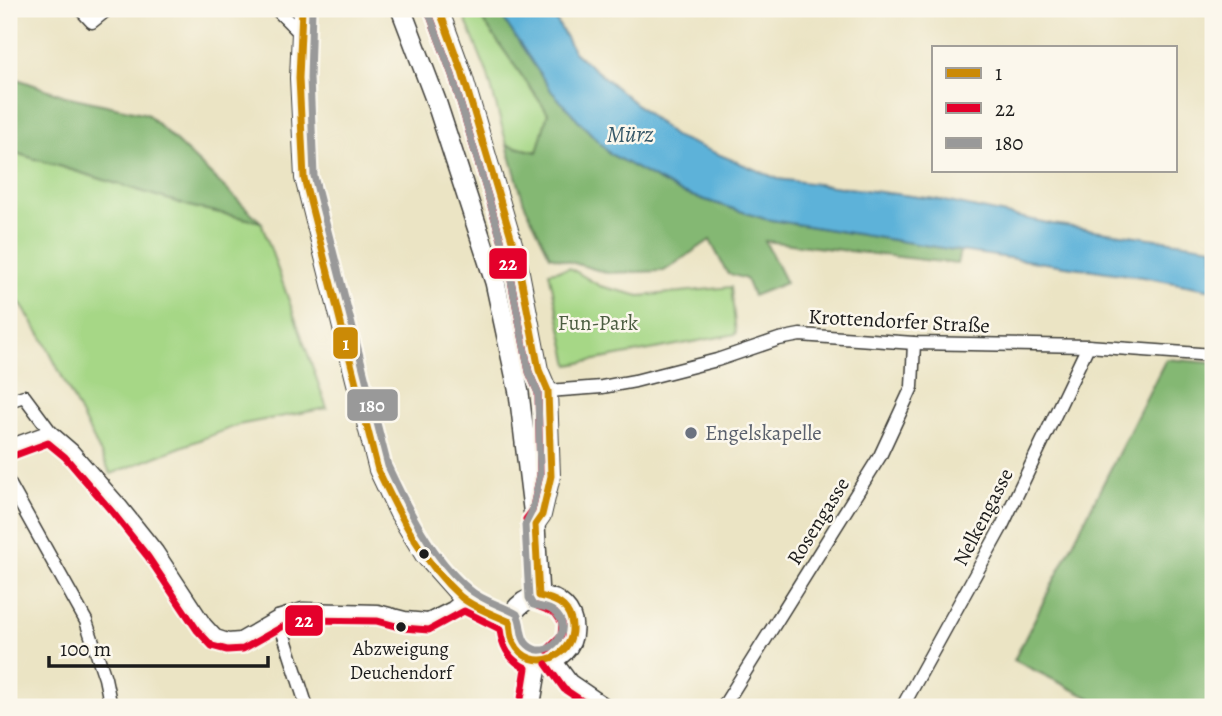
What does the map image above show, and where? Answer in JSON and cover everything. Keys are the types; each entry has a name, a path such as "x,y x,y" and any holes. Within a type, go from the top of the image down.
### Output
{"main road":[{"path":"302,9 299,78 304,178 378,470 398,512 424,555 460,596 510,622"},
{"path":"401,9 436,101 495,282 519,393 535,525 539,596"},
{"path":"439,9 462,72 517,257 539,370 548,391 551,476 545,507 535,525"},
{"path":"539,596 560,602 572,619 574,628 571,642 562,653 546,660 523,655 514,646 510,636 510,622 519,605 539,596"},
{"path":"530,707 546,660"}],"street":[{"path":"80,9 92,22 108,9"},
{"path":"276,9 301,34"},
{"name":"Krottendorfer Straße","path":"548,391 602,387 635,381 800,335 914,343 1088,346 1213,355"},
{"name":"Rosengasse","path":"723,707 880,456 912,387 914,343"},
{"name":"Nelkengasse","path":"905,702 1002,526 1088,346"},
{"path":"9,401 24,396 50,431 72,450 157,551 205,624 216,636 228,640 240,639 278,617 303,609 378,611 404,618 428,620 452,608 460,596"},
{"path":"9,446 50,431"},
{"path":"9,483 86,621 105,678 111,707"},
{"path":"278,617 307,707"},
{"path":"546,660 571,681 610,707"}],"green space":[{"path":"461,9 475,9 548,113 537,152 507,145 487,72"},
{"path":"475,9 497,9 552,92 610,154 680,192 765,219 960,251 957,264 765,241 786,283 753,296 746,279 727,273 710,240 664,271 607,273 550,256 524,203 507,145 537,152 548,113"},
{"path":"9,76 65,96 147,114 261,222 193,207 9,151"},
{"path":"9,151 193,207 261,222 327,408 238,425 111,474 43,339 18,300 9,291"},
{"name":"Fun-Park","path":"570,268 600,286 640,296 731,287 736,334 569,365 549,272"},
{"path":"1166,359 1213,363 1213,707 1108,707 1014,660"}],"water":[{"name":"Mürz","path":"497,9 550,9 574,52 674,136 778,179 935,199 1052,224 1213,247 1213,290 765,219 680,192 610,154 552,92"}],"transit line":[{"name":"1","path":"302,9 299,78 304,178 378,470 414,538 447,584 472,605 510,622"},
{"name":"180","path":"312,9 310,78 314,176 388,466 413,516 444,563 474,593 517,614 525,642 543,650 557,642 562,627 554,612 533,605 529,598 525,525 532,511 540,475 538,393 529,372 507,260 452,75 429,13"},
{"name":"1","path":"439,9 462,72 517,257 539,370 548,391 551,476 542,515 535,525 539,596 563,606 569,614 572,633 568,644 552,658 531,659 521,653 514,643 510,622"},
{"name":"22","path":"429,13 452,75 507,260 529,372 538,393 540,475 532,511 526,519"},
{"name":"22","path":"13,456 48,443 65,457 148,557 197,630 212,646 227,650 243,649 282,627 305,620 377,621 403,628 429,630 464,611 500,629 507,652 526,668 520,705"},
{"name":"22","path":"537,606 555,613 562,623 561,636 547,650"},
{"name":"22","path":"546,664 564,689 591,707"}],"place":[{"name":"Engelskapelle","path":"691,433"},
{"name":"Abzweigung Deuchendorf","path":"401,627"}]}
